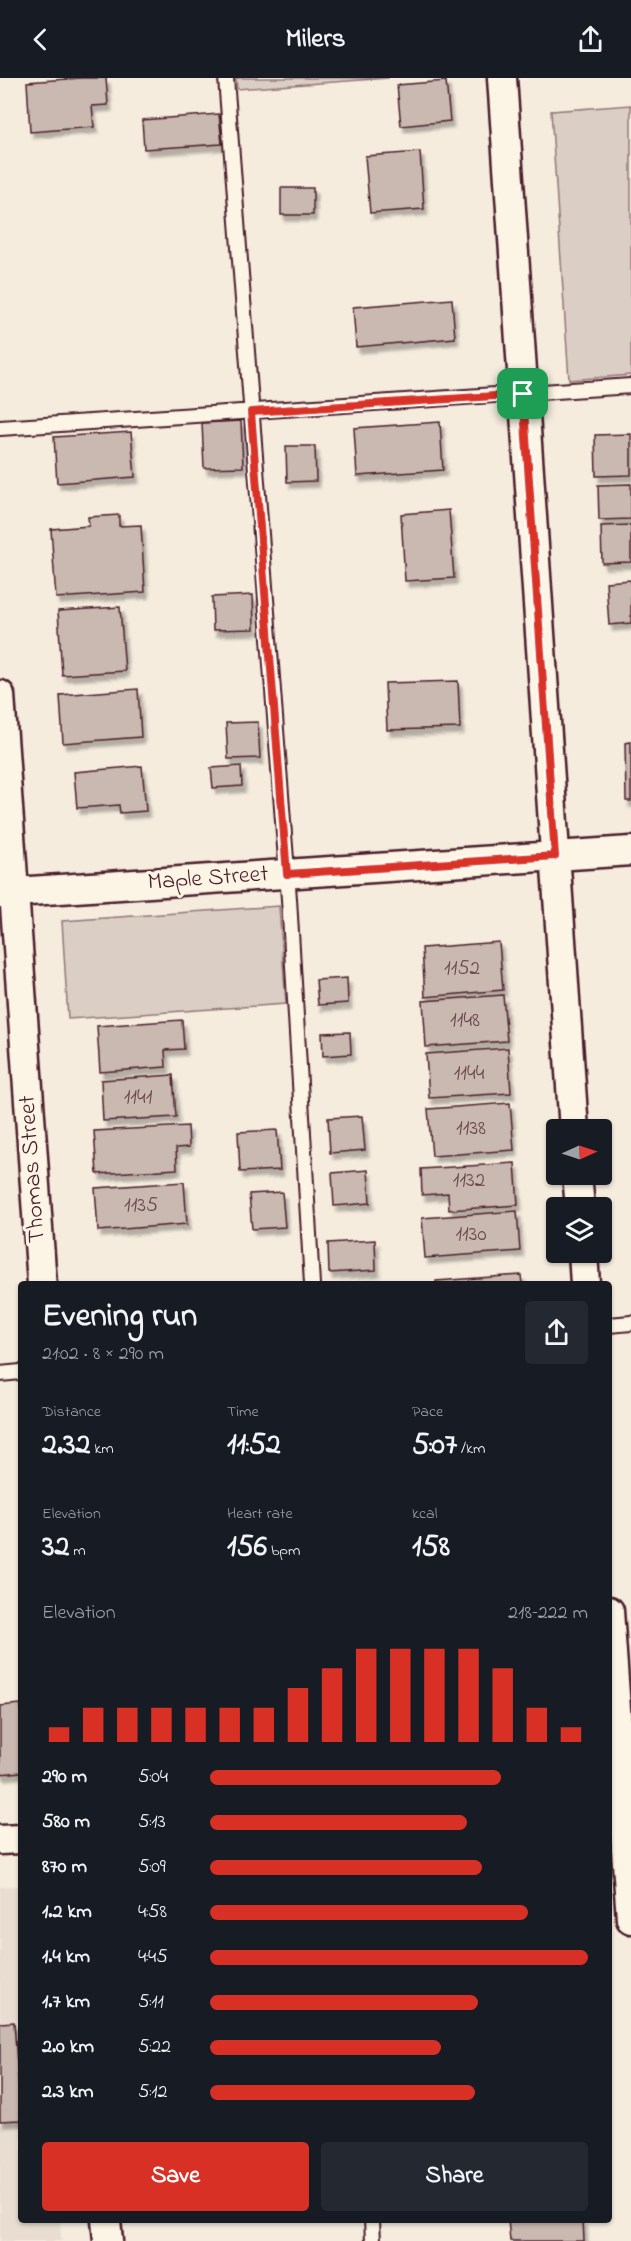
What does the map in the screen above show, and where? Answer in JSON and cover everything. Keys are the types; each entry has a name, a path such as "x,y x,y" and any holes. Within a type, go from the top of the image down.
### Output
{"street":[{"path":"502,78 573,1119"},
{"name":"Thomas Street","path":"0,695 7,893 42,1281"},
{"name":"Maple Street","path":"7,893 631,851"},
{"path":"584,1263 585,1281"},
{"path":"612,1692 616,1799 631,1918"},
{"path":"0,1840 18,1839"},
{"path":"106,2223 108,2241"}],"lane":[{"path":"225,78 287,874 312,1281"},
{"path":"0,428 631,387"},
{"path":"612,1325 631,1323"},
{"path":"0,1374 18,1372"},
{"path":"372,2223 373,2241"}],"shaded area":[{"path":"236,78 389,78 237,89"},
{"path":"631,105 631,375 569,380 551,111"},
{"path":"279,906 286,1004 68,1019 62,921"},
{"path":"18,1886 18,2223 60,2223 61,2241 0,2241 0,1887"}],"building":[{"path":"106,78 108,105 92,106 94,127 30,132 27,82"},
{"path":"446,81 450,121 401,126 397,85"},
{"path":"219,114 222,144 144,149 142,120"},
{"path":"420,152 424,209 370,213 365,156"},
{"path":"281,188 313,188 313,215 281,215"},
{"path":"452,299 455,338 356,347 353,307"},
{"path":"241,421 243,467 204,468 202,423"},
{"path":"440,422 443,470 357,476 354,428"},
{"path":"131,432 135,477 57,483 54,437"},
{"path":"631,434 631,475 596,476 595,435"},
{"path":"286,446 315,446 316,481 287,482"},
{"path":"631,484 631,519 599,520 598,485"},
{"path":"449,510 454,578 405,581 401,514"},
{"path":"119,515 119,526 141,525 145,592 56,598 51,529 89,526 88,517"},
{"path":"631,525 631,562 602,563 601,526"},
{"path":"631,580 631,623 609,625 606,582"},
{"path":"253,595 254,629 213,630 212,597"},
{"path":"120,607 125,671 62,675 58,611"},
{"path":"458,681 460,728 387,730 385,683"},
{"path":"138,689 141,737 63,743 60,695"},
{"path":"258,722 260,758 228,759 226,723"},
{"path":"631,742 631,801 626,801 625,743"},
{"path":"142,766 146,811 120,813 119,805 77,808 74,772"},
{"path":"241,766 242,786 213,788 211,768"},
{"path":"499,942 503,990 425,997 422,948"},
{"path":"347,978 348,1003 318,1005 316,980"},
{"path":"503,995 507,1041 426,1047 423,1001"},
{"path":"182,1020 184,1049 165,1050 166,1067 100,1072 97,1026"},
{"path":"350,1032 351,1054 323,1056 322,1033"},
{"path":"508,1048 511,1093 429,1098 426,1054"},
{"path":"173,1075 176,1117 103,1121 101,1080"},
{"path":"510,1103 514,1150 432,1156 428,1109"},
{"path":"362,1116 365,1150 330,1153 328,1118"},
{"path":"188,1126 189,1147 176,1148 177,1169 97,1174 94,1131"},
{"path":"277,1130 280,1170 240,1172 238,1132"},
{"path":"515,1163 518,1205 449,1210 448,1193 422,1195 421,1169"},
{"path":"368,1170 370,1203 334,1206 332,1173"},
{"path":"184,1182 187,1224 98,1231 95,1188"},
{"path":"282,1192 285,1227 252,1229 249,1194"},
{"path":"517,1211 520,1251 425,1258 422,1218"},
{"path":"375,1240 376,1270 329,1273 328,1243"},
{"path":"521,1275 522,1281 436,1281"},
{"path":"18,1704 18,1772 0,1774 0,1706"},
{"path":"14,2022 18,2120 0,2121 0,2023"},
{"path":"508,2223 583,2223 584,2241 510,2241"}],"route":[{"path":"523,394 555,856 287,874 251,412 523,394"}]}
